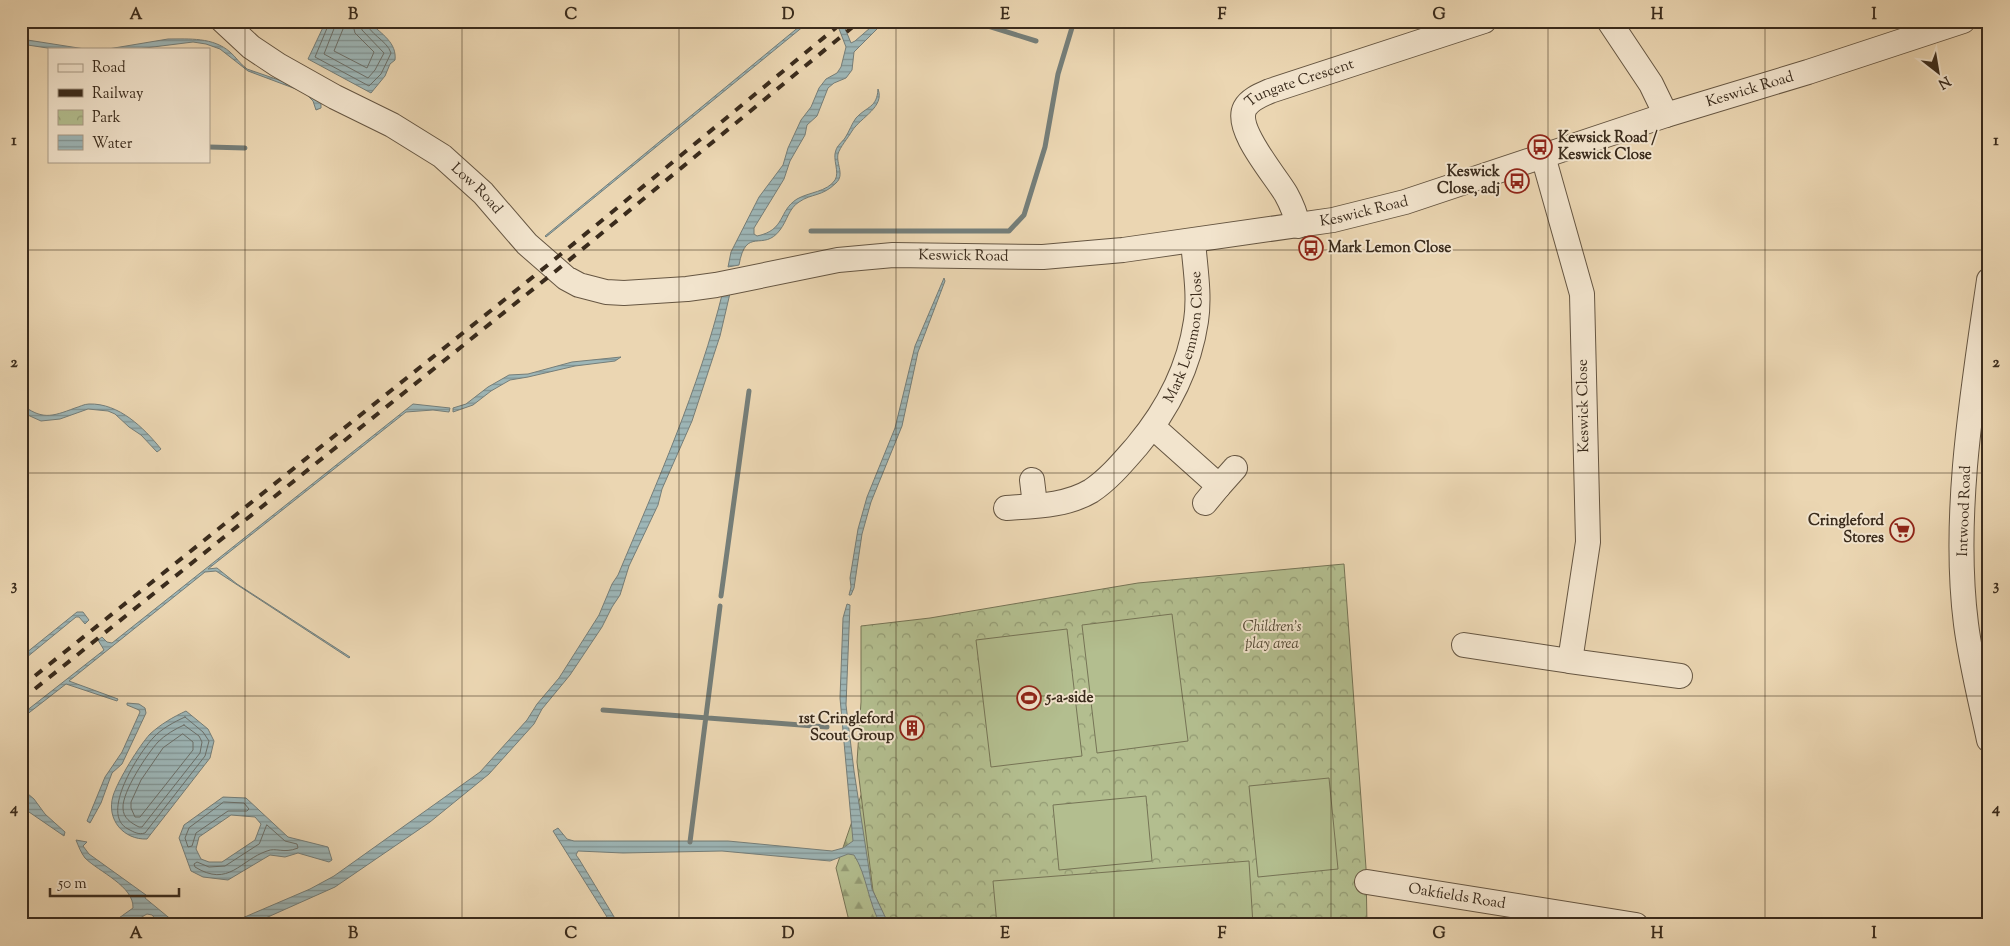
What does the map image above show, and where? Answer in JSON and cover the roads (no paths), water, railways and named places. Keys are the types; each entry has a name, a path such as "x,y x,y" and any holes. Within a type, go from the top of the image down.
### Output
{"street":[{"name":"Low Road","path":"223,21 251,47 278,65 335,97 392,125 442,156 482,193 526,244 572,281 606,292 624,293 670,290 742,280"},
{"name":"Tungate Crescent","path":"1298,226 1287,196 1248,136 1243,121 1245,109 1255,97 1270,90 1484,21"},
{"path":"1609,21 1651,84 1666,115"},
{"name":"Keswick Road","path":"742,280 838,260 893,255 1043,257 1123,250 1333,220 1405,202 1666,115 1808,72 1963,21"},
{"name":"Keswick Close","path":"1544,156 1582,294 1588,542 1570,660"},
{"name":"Mark Lemmon Close","path":"1006,508 1068,500 1090,491 1110,476 1152,427 1181,378 1193,336 1196,320 1197,285 1193,241"},
{"name":"Intwood Road","path":"1989,280 1963,488 1961,541 1966,624 1989,740"},
{"path":"1152,427 1212,495 1235,468"},
{"path":"1032,480 1036,505"},
{"path":"1464,645 1680,676"},
{"name":"Oakfields Road","path":"1367,882 1575,920 1636,925"}],"water":[{"path":"326,21 370,23 391,44 394,49 395,60 390,64 385,76 371,93 308,59"},
{"path":"806,21 810,21 545,236"},
{"path":"836,21 842,21 851,43 878,21 885,21 854,52 852,70 846,78 828,88 817,116 807,125 805,135 790,161 784,179 754,228 754,234 757,236 773,229 791,204 797,199 832,184 836,177 835,154 837,148 856,118 874,103 878,89 878,101 840,148 838,154 839,180 826,191 804,199 796,205 774,236 767,240 751,242 742,253 739,265 728,267 731,252 759,197 783,165 788,148 801,120 811,107 819,88 826,79 837,73 841,67 846,47"},
{"path":"21,39 79,48 48,48 21,44"},
{"path":"168,39 208,41 230,52 247,69 302,88 321,101 321,108 316,110 313,101 304,92 248,71 220,49 206,44 193,42 145,48 114,48"},
{"path":"944,278 945,281 918,352 902,426 871,502 862,534 854,588 851,595 849,595 858,529 867,497 895,428 915,346"},
{"path":"731,289 720,336 692,421 662,489 658,505 629,566 620,595 602,627 570,675 542,709 534,724 489,774 430,822 335,887 250,925 226,925 310,889 334,876 480,772 527,720 537,704 559,678 599,615 612,584 618,575 690,399 723,291"},
{"path":"621,357 615,361 575,366 510,380 491,391 473,405 453,412 453,408 466,404 488,387 509,375 528,374 572,362"},
{"path":"21,404 41,415 53,415 87,404 111,408 139,425 161,449 157,452 141,435 115,414 108,411 88,409 60,419 41,421 21,412"},
{"path":"413,404 450,408 449,412 433,410 406,412 208,569 217,568 237,584 349,658 216,571 205,572 69,681 118,699 117,701 66,684 21,719 21,715 104,650 98,640 102,637 107,642 112,643"},
{"path":"847,604 850,605 846,705 854,771 872,889 889,925 881,925 873,908 862,871 854,855 848,854 830,861 722,851 623,853 578,851 576,855 619,925 612,925 553,831 558,828 567,839 574,841 728,841 832,851 843,848 853,841 840,698 843,618"},
{"path":"77,612 83,612 89,620 85,624 79,617 76,617 21,662 21,657"},
{"path":"127,703 139,704 145,708 146,713 122,764 112,773 101,803 90,823 87,821 105,777 122,752 140,712 127,705"},
{"path":"186,711 208,729 214,741 210,758 147,839 131,836 119,827 112,813 113,796 119,781 140,746 150,734 167,721"},
{"path":"21,788 65,832 64,836 29,812 21,804"},
{"path":"223,797 246,798 288,837 328,847 332,860 329,862 298,853 285,857 270,855 228,880 203,877 191,871 179,838 184,825","holes":["231,815 255,817 261,824 255,840 222,862 209,862 201,859 196,849 199,837"]},
{"path":"76,840 87,842 83,846 89,854 146,895 145,898 173,921 175,925 161,925 152,915 147,914 128,925 109,925 133,908 132,900 122,886 85,858"}],"waterway":[{"path":"972,21 1036,41"},
{"path":"811,231 1009,231 1024,215 1045,147 1058,74 1074,21"},
{"path":"210,147 245,148"},
{"path":"721,596 749,391"},
{"path":"690,842 720,606"},
{"path":"603,710 827,727"}],"railway":[{"path":"21,687 549,264 844,21"},
{"path":"21,700 557,270 860,21"}],"place":[{"name":"Kewsick Road / Keswick Close","path":"1540,147"},
{"name":"Keswick Close, adj","path":"1517,181"},
{"name":"Mark Lemon Close","path":"1311,248"},
{"name":"Cringleford Stores","path":"1902,530"},
{"name":"5-a-side","path":"1029,698"},
{"name":"1st Cringleford Scout Group","path":"912,728"}],"park label":[{"name":"Children’s play area","path":"1272,636"}]}
